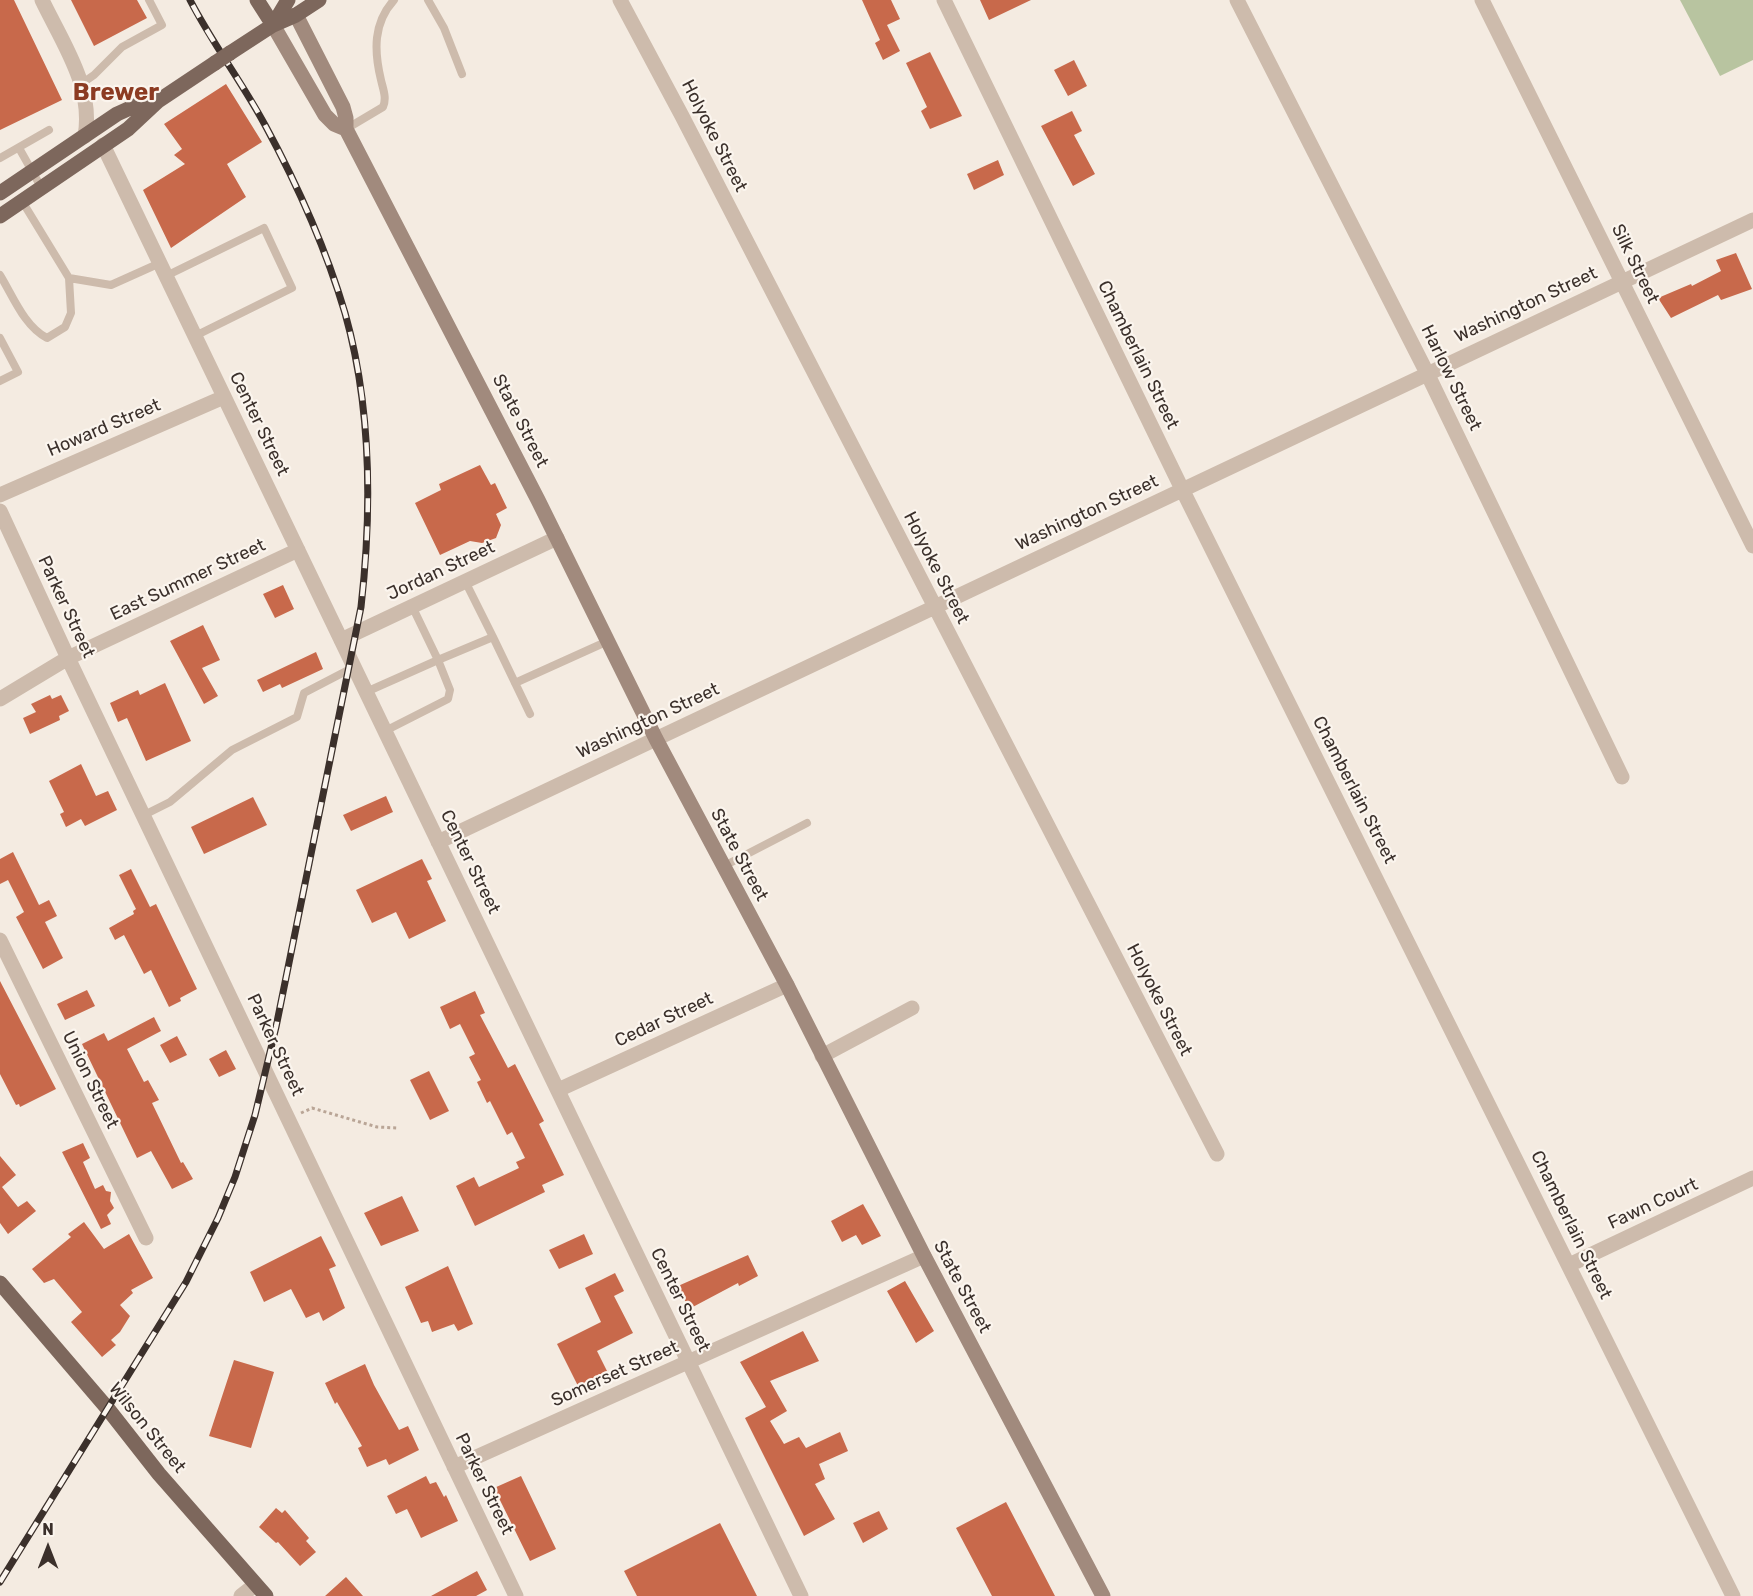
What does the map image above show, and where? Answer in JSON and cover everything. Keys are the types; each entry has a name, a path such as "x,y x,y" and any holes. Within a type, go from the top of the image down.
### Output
{"main road":[{"name":"State Street","path":"257,0 325,115 334,124 346,129"},
{"name":"State Street","path":"288,0 343,107 346,129 557,538 656,739 787,985 924,1256 1103,1596"},
{"path":"273,25 288,0"},
{"path":"0,216 136,123 158,101 273,25 296,15 319,0"},
{"path":"0,193 127,109 158,101"},
{"name":"Wilson Street","path":"0,1283 108,1409 159,1474 260,1590"}],"street":[{"path":"42,0 81,84 86,111 85,136"},
{"name":"Holyoke Street","path":"620,0 682,116 1216,1154"},
{"name":"Chamberlain Street","path":"944,0 1182,489 1732,1596"},
{"name":"Harlow Street","path":"1237,0 1427,373 1622,777"},
{"name":"Silk Street","path":"1482,0 1752,540"},
{"name":"Center Street","path":"103,145 801,1596"},
{"name":"Washington Street","path":"438,842 1753,220"},
{"name":"Howard Street","path":"0,495 224,397"},
{"name":"Parker Street","path":"0,511 516,1596"},
{"name":"Jordan Street","path":"341,640 557,538"},
{"name":"East Summer Street","path":"0,699 68,658 298,550"},
{"name":"Union Street","path":"0,940 146,1238"},
{"name":"Cedar Street","path":"558,1090 787,985"},
{"path":"822,1056 912,1008"},
{"name":"Fawn Court","path":"1569,1264 1753,1178"},
{"name":"Somerset Street","path":"454,1467 924,1256"},
{"path":"241,1596 260,1590"}],"lane":[{"path":"81,84 94,75 122,47 162,25 149,0"},
{"path":"346,129 383,107 385,98 376,58 376,39 386,11 394,0"},
{"path":"428,0 444,28 462,74"},
{"path":"0,158 49,130"},
{"path":"19,148 41,188"},
{"path":"0,275 27,321 37,333 47,338 65,327 71,313 69,278 22,201"},
{"path":"69,278 111,285 163,270 264,228 292,288 195,336"},
{"path":"0,338 18,372 0,381"},
{"path":"465,581 530,714"},
{"path":"385,731 447,699 450,690 412,606"},
{"path":"366,692 493,637"},
{"path":"515,683 608,641"},
{"path":"144,815 170,802 232,750 297,717 304,693 354,667"},
{"path":"724,866 807,823"}],"path":[{"path":"288,1118 312,1108 377,1126 398,1128"}],"green space":[{"path":"1680,0 1753,0 1753,60 1720,76"}],"building":[{"path":"0,0 14,0 62,100 0,130"},
{"path":"71,0 137,0 147,18 94,46"},
{"path":"862,0 891,0 900,19 887,25 900,51 883,60 875,43 880,40"},
{"path":"980,0 1031,0 989,20"},
{"path":"930,52 962,116 930,129 921,111 927,107 906,63"},
{"path":"1074,60 1087,86 1068,96 1054,70"},
{"path":"226,84 262,142 227,164 246,197 171,248 143,190 185,164 174,155 182,149 164,124"},
{"path":"1072,111 1082,131 1074,135 1095,174 1073,186 1041,126"},
{"path":"998,160 1004,175 974,190 967,174"},
{"path":"1736,253 1752,289 1721,300 1718,295 1671,318 1658,298 1691,284 1692,286 1721,271 1716,260"},
{"path":"480,465 491,485 495,483 507,508 496,514 501,525 496,538 482,543 470,541 440,555 415,503 441,490 439,484"},
{"path":"283,585 294,609 275,618 263,594"},
{"path":"203,625 220,660 202,668 218,696 204,704 170,641"},
{"path":"316,652 323,669 282,688 280,684 263,692 257,680"},
{"path":"165,683 191,741 146,761 127,718 118,722 110,703 138,690 140,695"},
{"path":"50,695 52,699 61,695 69,711 59,716 60,720 30,734 23,718 36,712 31,704"},
{"path":"81,764 96,796 108,791 117,810 85,826 81,819 66,827 60,814 64,812 49,781"},
{"path":"386,796 393,812 351,831 343,815"},
{"path":"253,797 267,825 204,854 191,827"},
{"path":"13,852 39,905 49,900 57,916 45,922 63,958 43,969 16,917 24,912 8,880 0,884 0,859"},
{"path":"422,859 432,879 427,881 446,921 409,939 396,912 372,923 356,890"},
{"path":"131,869 150,907 156,904 197,989 169,1007 151,970 144,974 124,935 115,940 109,928 134,914 133,911 136,909 119,875"},
{"path":"0,981 56,1089 20,1107 19,1104 16,1105 0,1074"},
{"path":"87,990 95,1006 65,1020 57,1004"},
{"path":"475,991 485,1013 480,1015 508,1068 515,1064 544,1121 539,1124 564,1175 542,1185 545,1192 475,1226 456,1186 474,1177 479,1187 519,1168 516,1162 525,1158 512,1132 507,1135 490,1101 487,1103 477,1082 481,1080 469,1057 475,1054 460,1024 450,1029 440,1007"},
{"path":"154,1017 161,1031 127,1049 144,1082 148,1080 159,1100 152,1103 181,1163 183,1162 193,1179 172,1189 151,1151 137,1158 82,1044 104,1033 108,1041"},
{"path":"177,1036 187,1055 170,1063 160,1045"},
{"path":"226,1050 236,1069 219,1077 209,1059"},
{"path":"429,1071 449,1111 430,1120 410,1080"},
{"path":"83,1143 90,1158 83,1162 95,1189 103,1185 106,1191 111,1192 110,1201 114,1208 107,1215 111,1224 101,1229 62,1152"},
{"path":"0,1156 16,1175 2,1187 18,1207 27,1201 36,1211 8,1234 0,1223"},
{"path":"402,1196 419,1231 381,1246 364,1213"},
{"path":"863,1204 881,1236 862,1245 856,1235 842,1242 831,1221"},
{"path":"84,1222 104,1249 129,1234 153,1278 131,1290 133,1293 120,1305 130,1316 120,1332 111,1340 116,1345 102,1357 71,1322 82,1312 54,1279 44,1283 32,1269 71,1237 68,1234"},
{"path":"584,1234 593,1254 559,1269 549,1250"},
{"path":"321,1236 336,1266 329,1269 345,1308 323,1321 319,1312 306,1318 291,1289 264,1302 250,1272"},
{"path":"748,1255 758,1276 739,1286 738,1283 689,1309 678,1286"},
{"path":"448,1266 473,1324 458,1331 454,1324 432,1332 428,1321 421,1323 405,1287"},
{"path":"615,1273 624,1291 614,1296 633,1333 597,1351 607,1371 578,1386 557,1344 601,1322 585,1288"},
{"path":"905,1281 934,1331 916,1343 887,1291"},
{"path":"803,1331 819,1361 770,1381 787,1411 770,1421 784,1444 799,1437 806,1448 840,1432 848,1451 819,1464 825,1479 815,1484 835,1519 804,1536 745,1418 766,1407 740,1362"},
{"path":"234,1360 274,1372 251,1448 209,1436"},
{"path":"365,1364 399,1430 408,1426 419,1450 389,1465 386,1459 367,1467 358,1448 362,1446 337,1402 335,1404 325,1383"},
{"path":"426,1476 430,1484 436,1482 444,1497 446,1495 458,1521 421,1538 407,1509 396,1514 387,1496"},
{"path":"521,1476 556,1549 530,1561 494,1488"},
{"path":"1006,1502 1055,1596 992,1596 956,1528"},
{"path":"276,1508 282,1513 285,1510 309,1538 306,1541 316,1552 300,1566 278,1542 276,1543 259,1527"},
{"path":"879,1511 888,1529 863,1543 853,1523"},
{"path":"720,1523 757,1596 637,1596 624,1571"},
{"path":"477,1571 487,1590 476,1596 431,1596"},
{"path":"346,1577 363,1596 325,1596"}],"railway":[{"path":"0,1582 186,1282 218,1218 235,1177 255,1115 276,1027 361,607 368,497 365,423 354,349 345,313 320,241 277,147 190,0"}],"district":[{"name":"Brewer","path":"116,93"}]}
